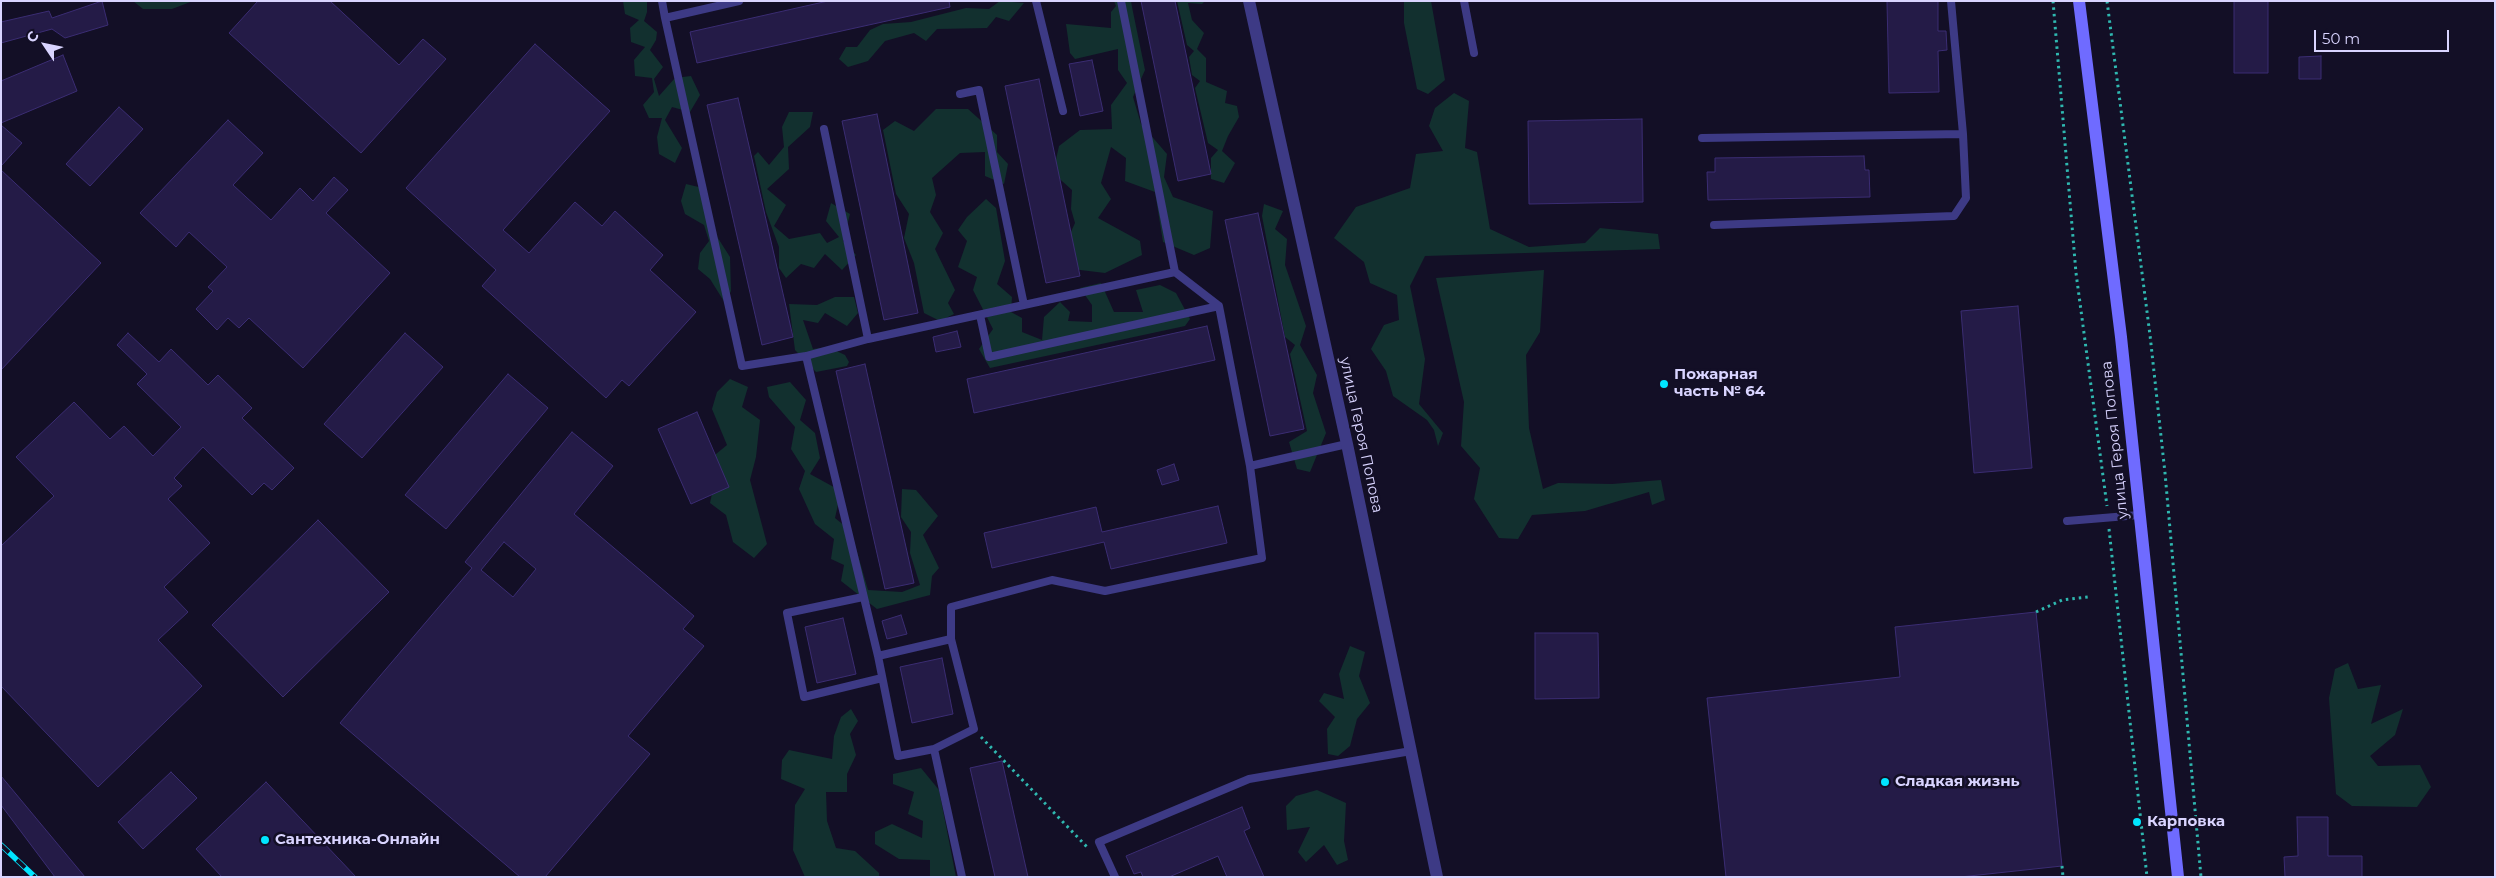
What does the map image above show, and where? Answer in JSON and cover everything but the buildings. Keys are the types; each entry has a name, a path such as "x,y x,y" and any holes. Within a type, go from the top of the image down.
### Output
{"street":[{"name":"улица Героя Попова","path":"1249,1 1346,444 1437,877"},
{"name":"улица Героя Попова","path":"2080,1 2120,337 2178,877"}],"lane":[{"path":"662,1 742,366 806,356 868,339 1175,272"},
{"path":"665,18 739,1"},
{"path":"1036,1 1063,111"},
{"path":"806,356 878,656 898,756 934,749 974,729 951,639 951,607 1052,580 1105,591 1262,558 1250,466 1219,306 1175,272 1121,1"},
{"path":"1464,1 1474,53"},
{"path":"1714,225 1954,216 1966,198 1963,134 1951,1"},
{"path":"960,94 979,90 1024,305"},
{"path":"824,129 868,339"},
{"path":"1702,138 1963,134"},
{"path":"980,315 989,357 1219,306"},
{"path":"1250,466 1346,444"},
{"path":"2067,521 2139,515"},
{"path":"863,597 788,613 804,697 882,678"},
{"path":"878,656 951,639"},
{"path":"934,749 962,877"},
{"path":"1115,877 1100,842 1249,779 1411,750"}],"path":[{"path":"2053,1 2076,273 2108,517 2147,877"},
{"path":"2107,1 2152,355 2201,877"},
{"path":"2036,612 2062,600 2088,597"},
{"path":"974,729 1094,854"},
{"path":"2062,866 2063,877"}],"green space":[{"path":"133,1 193,1 172,9 143,9"},
{"path":"623,1 647,1 647,12 644,21 657,32 656,40 650,50 663,67 654,79 659,96 675,78 691,76 700,95 690,112 672,107 665,120 682,148 675,163 659,154 657,137 662,118 649,118 643,105 654,92 652,78 635,76 634,60 645,47 631,42 630,28 639,20 625,14"},
{"path":"1000,1 1024,3 1009,21 996,17 987,28 937,29 926,41 914,33 885,41 868,61 848,67 839,59 846,47 857,47 870,30 883,24 911,22 966,8 989,9"},
{"path":"1114,1 1131,1 1145,70 1133,97 1141,124 1167,154 1164,177 1173,197 1213,211 1210,248 1194,255 1163,242 1155,192 1125,181 1126,158 1111,147 1101,183 1111,199 1098,218 1140,241 1142,255 1105,273 1064,268 1065,245 1075,223 1071,209 1072,190 1053,173 1059,146 1080,130 1112,129 1111,105 1127,83 1118,70 1118,49 1075,59 1070,53 1066,24 1111,28 1111,12 1116,6"},
{"path":"1177,1 1205,1 1202,4 1188,3 1192,20 1204,33 1197,49 1206,58 1206,82 1227,91 1225,103 1237,106 1239,117 1222,151 1235,163 1224,183 1211,179 1211,158 1218,150 1208,143 1195,88 1200,81 1192,75 1189,57 1194,51 1187,45"},
{"path":"1404,1 1431,1 1445,80 1428,94 1417,89 1404,23"},
{"path":"1454,93 1469,101 1465,148 1477,152 1490,229 1529,247 1585,243 1600,228 1658,234 1660,249 1425,256 1410,286 1425,359 1419,404 1443,433 1438,446 1434,430 1427,420 1393,396 1386,371 1371,349 1384,325 1399,320 1397,295 1370,283 1364,262 1334,238 1356,207 1410,188 1416,154 1443,151 1429,126 1435,108"},
{"path":"936,109 968,109 997,135 997,152 1008,164 1004,184 985,176 985,152 960,153 932,178 936,195 930,212 943,233 935,249 955,290 948,303 954,314 940,321 924,313 914,263 904,238 909,214 896,194 883,130 895,121 914,131"},
{"path":"789,112 813,112 810,127 788,147 789,169 767,189 786,205 774,226 789,239 820,233 827,243 839,237 826,221 831,203 850,214 843,241 856,255 842,270 825,254 814,268 801,264 786,278 779,268 779,247 766,212 754,156 758,152 769,165 784,147 782,127"},
{"path":"686,184 707,189 709,224 730,257 731,291 725,303 710,279 698,269 700,253 709,241 704,225 685,214 681,201"},
{"path":"986,199 996,208 1005,261 997,284 1012,297 1011,312 1022,318 1022,332 1042,340 1044,317 1060,302 1070,312 1068,321 1092,322 1092,305 1080,288 1101,283 1114,312 1143,312 1136,290 1160,285 1176,293 1190,319 1185,326 990,368 979,349 993,329 973,290 977,277 958,267 967,241 958,230 967,217"},
{"path":"1264,204 1283,211 1275,229 1287,239 1285,265 1306,326 1300,345 1317,375 1313,393 1326,433 1310,472 1297,469 1289,442 1307,431 1290,354 1295,345 1285,337 1262,216"},
{"path":"1544,270 1540,332 1526,355 1529,428 1543,489 1558,483 1612,484 1661,480 1665,500 1652,505 1649,492 1585,511 1532,515 1518,539 1499,538 1474,499 1480,468 1461,446 1464,402 1436,278"},
{"path":"835,297 854,297 858,313 847,326 825,313 818,323 803,320 813,349 828,347 845,355 849,362 847,366 816,372 795,350 789,304 817,305"},
{"path":"730,379 748,387 742,407 760,420 756,457 750,480 767,544 754,558 733,542 726,515 710,503 716,475 710,459 727,445 712,409 717,392"},
{"path":"790,382 806,400 800,420 815,433 820,458 810,474 841,491 835,518 851,531 868,590 902,592 920,585 910,553 911,532 901,517 902,489 916,490 938,516 923,535 939,568 932,576 930,595 877,609 841,581 844,565 831,559 834,539 815,524 799,489 805,471 791,449 795,427 769,397 767,387"},
{"path":"1350,646 1365,652 1359,676 1370,703 1357,719 1350,746 1338,756 1328,754 1327,729 1335,717 1319,701 1324,693 1344,699 1339,674"},
{"path":"2348,663 2358,689 2381,685 2371,724 2403,709 2395,735 2370,756 2378,766 2420,765 2431,787 2417,807 2352,806 2336,794 2329,698 2335,669"},
{"path":"851,709 858,721 850,734 856,755 847,774 847,792 826,792 827,821 836,848 855,851 879,873 879,877 805,877 793,850 795,805 805,789 781,779 782,760 789,750 832,759 834,736 841,717"},
{"path":"921,768 939,790 956,877 928,877 930,876 930,860 899,859 875,844 875,832 892,824 922,838 923,821 908,814 914,792 893,784 893,774"},
{"path":"1317,790 1346,803 1344,841 1348,860 1337,865 1324,845 1306,862 1298,852 1310,827 1287,830 1286,806 1296,796"}],"railway":[{"path":"1,845 35,877"}],"place":[{"name":"Пожарная часть № 64","path":"1664,384"},
{"name":"Сладкая жизнь","path":"1885,782"},
{"name":"Карповка","path":"2137,822"},
{"name":"Сантехника-Онлайн","path":"265,840"}]}
